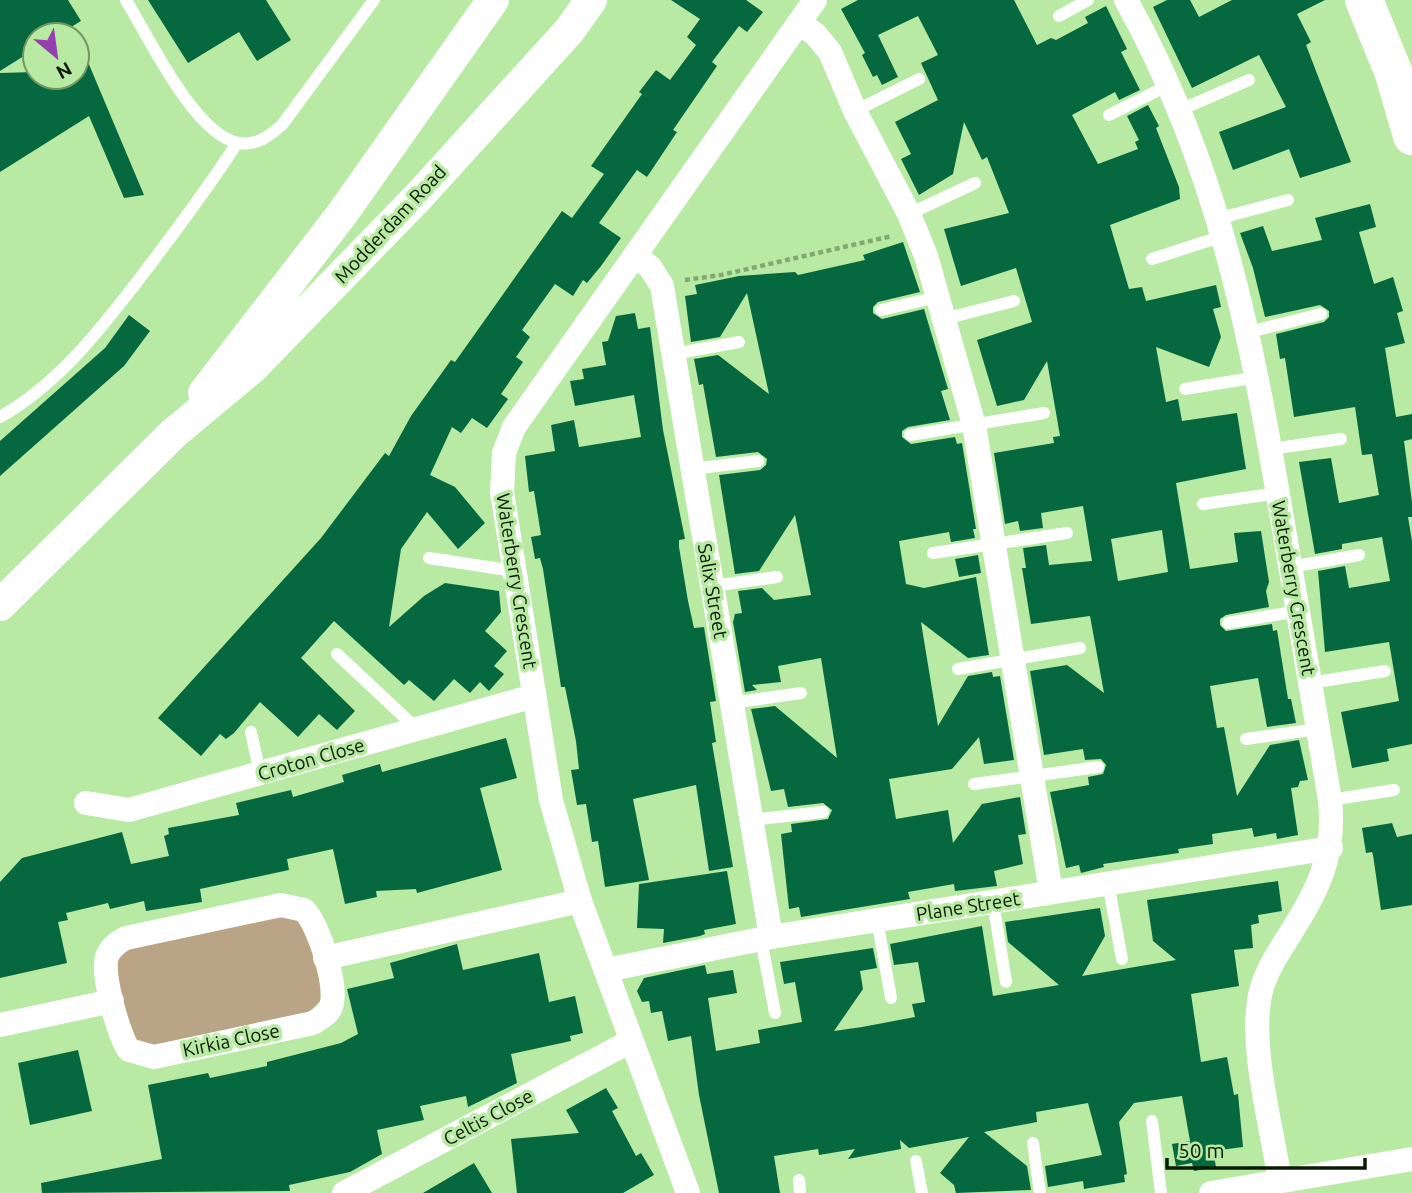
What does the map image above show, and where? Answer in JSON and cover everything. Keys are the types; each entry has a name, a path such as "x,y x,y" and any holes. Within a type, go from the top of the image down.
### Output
{"main road":[{"path":"1364,0 1393,71 1412,136"}],"street":[{"name":"Modderdam Road","path":"174,433 342,214 493,0"},
{"name":"Modderdam Road","path":"0,605 174,433 252,368 328,291 569,31 591,0"},
{"name":"Waterberry Crescent","path":"688,1193 580,901 551,800 502,492 506,443 514,426 815,0"},
{"name":"Waterberry Crescent","path":"1131,2 1180,110 1220,228 1249,332 1330,800 1331,848 1320,883 1273,961 1259,1002 1260,1057 1280,1181"},
{"path":"799,23 815,34 830,52 855,111 913,222 941,308 974,425 1051,892"},
{"path":"635,256 650,267 662,286"},
{"name":"Salix Street","path":"662,286 751,820 766,938"},
{"name":"Croton Close","path":"86,803 130,810 534,696"},
{"name":"Plane Street","path":"606,970 766,938 1331,848"},
{"path":"325,958 580,901"},
{"name":"Kirkia Close","path":"281,905 304,910 313,919 332,993 331,1008 313,1023 154,1057 129,1050 112,1001 105,966 117,943 127,938 281,905"},
{"path":"0,1025 112,1001"},
{"name":"Celtis Close","path":"344,1193 631,1041"},
{"path":"1211,1193 1412,1159"}],"lane":[{"path":"126,0 205,124 237,143 255,143 267,138 282,125 373,0"},
{"path":"1059,16 1088,0"},
{"path":"855,111 919,79"},
{"path":"1180,110 1249,80"},
{"path":"1109,115 1170,85"},
{"path":"0,417 39,390 110,318 203,196 237,143"},
{"path":"913,222 975,183"},
{"path":"1152,259 1288,200"},
{"path":"881,310 1014,301"},
{"path":"1249,332 1321,314"},
{"path":"673,354 739,342"},
{"path":"1185,389 1258,377"},
{"path":"910,435 1044,413"},
{"path":"1270,449 1341,439"},
{"path":"692,469 758,461"},
{"path":"1203,504 1278,493"},
{"path":"933,553 1067,533"},
{"path":"1290,567 1359,555"},
{"path":"429,558 514,571"},
{"path":"712,586 777,577"},
{"path":"1228,623 1298,611"},
{"path":"958,669 1080,648"},
{"path":"337,654 417,729"},
{"path":"1310,683 1385,671"},
{"path":"732,703 801,693"},
{"path":"1246,739 1318,730"},
{"path":"251,732 260,773"},
{"path":"974,784 1098,767"},
{"path":"1330,800 1394,790"},
{"path":"751,820 823,812"},
{"path":"1108,883 1122,959"},
{"path":"993,902 1006,982"},
{"path":"877,920 891,998"},
{"path":"766,938 775,1013"},
{"path":"1152,1121 1161,1193"},
{"path":"1033,1143 1040,1193"},
{"path":"916,1161 922,1193"}],"path":[{"path":"662,286 721,275 913,222"}],"shaded area":[{"path":"286,912 306,924 323,997 309,1013 149,1048 131,1039 115,965 127,946"}],"building":[{"path":"0,0 68,0 81,21 21,21 21,58 0,71"},
{"path":"148,0 266,0 291,40 257,61 239,32 188,63"},
{"path":"671,0 746,0 763,12 747,32 739,26 712,62 717,66 673,130 677,132 647,177 637,170 599,223 621,238 601,266 587,283 583,280 573,296 555,284 522,330 530,337 516,357 523,362 501,394 508,399 487,428 472,418 461,433 452,427 430,475 455,487 485,523 458,549 427,512 401,549 389,627 424,596 445,583 499,591 501,612 485,631 507,651 494,666 504,674 489,691 480,682 470,693 454,679 434,701 409,680 404,685 334,621 301,658 355,711 337,730 319,714 298,737 260,702 234,733 226,739 220,734 201,756 158,718 321,538 385,453 389,456 411,416 451,360 455,362 562,211 572,218 604,174 591,166 642,94 639,92 656,70 670,80 696,45 687,37 700,19"},
{"path":"858,0 1014,0 1037,45 1051,38 1056,40 1088,23 1085,17 1106,6 1127,49 1121,52 1140,90 1119,100 1115,92 1072,115 1098,164 1138,149 1135,142 1139,140 1127,116 1148,105 1159,126 1156,128 1179,187 1180,199 1110,225 1129,289 1142,287 1146,301 1216,285 1221,307 1213,309 1221,337 1209,367 1156,347 1166,402 1178,399 1182,421 1237,413 1246,469 1176,483 1190,569 1238,562 1234,533 1261,531 1269,582 1266,591 1269,607 1226,615 1220,619 1220,625 1226,631 1272,624 1273,631 1277,630 1288,699 1291,699 1296,723 1267,727 1258,678 1210,686 1217,728 1224,727 1237,796 1270,745 1299,740 1308,780 1300,781 1298,787 1291,788 1298,835 1277,839 1276,833 1254,837 1252,828 1212,834 1213,844 1178,849 1179,853 1103,864 1104,867 1081,873 1079,865 1066,868 1050,792 1089,785 1088,777 1103,774 1106,765 1101,759 1085,760 1083,749 1044,755 1030,671 1067,665 1104,693 1090,616 1031,624 1022,568 1026,568 1023,548 1046,545 1049,565 1092,561 1083,506 1041,513 1043,528 1020,531 1018,521 1005,524 994,453 1054,443 1053,437 1060,436 1047,361 1024,400 997,406 977,340 1032,322 1016,268 961,286 944,229 1009,213 987,157 982,160 964,122 953,174 919,195 901,159 911,154 895,122 938,100 921,63 938,55 918,16 878,35 898,77 882,85 877,75 873,77 862,55 865,53 841,9","holes":["1162,530 1168,572 1118,581 1111,539"]},
{"path":"1167,0 1190,0 1199,17 1232,0 1325,0 1297,14 1311,42 1306,45 1351,162 1300,178 1289,149 1233,170 1219,132 1286,107 1259,55 1192,88 1153,7"},
{"path":"91,69 144,195 124,198 89,116 0,172 0,73 21,72 21,91 91,91"},
{"path":"1370,204 1376,227 1359,232 1374,284 1393,277 1403,311 1397,313 1405,343 1385,348 1396,417 1412,414 1412,439 1404,441 1412,502 1412,517 1408,517 1412,541 1412,744 1387,749 1389,761 1352,768 1341,712 1399,701 1389,642 1325,652 1318,571 1345,566 1349,588 1390,581 1382,537 1342,544 1342,549 1315,554 1299,462 1331,458 1339,503 1379,495 1372,454 1362,455 1355,407 1294,417 1285,358 1280,359 1276,334 1324,322 1329,317 1329,311 1320,305 1265,317 1253,268 1240,233 1263,226 1272,251 1322,240 1315,218"},
{"path":"903,242 920,292 878,302 873,307 873,313 882,319 924,309 948,389 941,391 950,420 908,427 902,431 902,437 911,444 955,437 957,444 962,443 976,529 973,529 975,538 951,542 949,532 899,541 906,584 924,588 976,577 989,655 968,658 921,622 938,726 968,676 992,672 993,677 1000,676 1014,760 984,764 979,737 952,769 889,779 896,819 948,810 953,843 982,804 1020,797 1026,834 1018,835 1023,864 994,871 997,886 955,891 954,884 908,892 910,899 801,917 799,907 789,909 781,834 792,832 791,824 828,819 832,810 823,803 788,807 784,789 771,791 751,709 775,706 837,758 821,658 778,666 781,682 752,685 757,690 745,692 733,622 735,614 742,613 738,591 762,588 774,600 811,595 795,515 759,571 735,574 719,475 760,470 766,465 767,459 758,452 716,457 703,384 699,385 694,359 718,355 769,394 747,293 720,337 691,342 685,296 697,294 695,285 739,276 795,272 798,275 865,260 863,255"},
{"path":"635,313 638,329 650,327 663,430 685,539 679,540 679,547 688,601 694,628 704,627 716,701 710,702 716,742 712,743 733,867 709,871 696,785 633,799 649,880 605,887 598,841 592,842 586,804 577,805 571,770 579,769 576,741 565,687 561,687 543,569 540,558 535,559 531,537 541,535 534,491 529,492 525,456 555,451 551,425 574,420 579,447 641,437 634,395 575,406 570,381 584,379 582,369 606,365 602,342 608,341 616,316"},
{"path":"129,315 150,331 124,366 0,476 0,441 105,348"},
{"path":"978,555 981,573 959,577 955,559"},
{"path":"506,738 517,778 480,788 502,870 417,893 416,889 376,891 377,897 345,904 333,849 287,859 289,870 200,889 202,902 146,911 144,901 110,909 108,903 66,913 68,920 58,922 67,963 0,978 0,882 22,858 122,832 131,864 169,856 164,836 169,834 168,828 239,815 236,803 291,790 293,797 344,782 342,775 380,764 382,772"},
{"path":"1392,823 1397,837 1412,834 1412,905 1381,910 1373,855 1372,852 1366,853 1362,828"},
{"path":"727,871 736,924 704,930 705,934 700,936 663,943 664,929 637,928 639,884"},
{"path":"1278,881 1282,911 1258,915 1259,923 1251,925 1253,948 1234,950 1239,986 1191,994 1201,1062 1227,1057 1234,1095 1238,1094 1243,1147 1213,1151 1216,1167 1194,1171 1192,1163 1176,1166 1172,1144 1190,1141 1182,1096 1134,1103 1119,1122 1127,1174 1124,1175 1125,1182 1084,1189 1083,1181 1048,1187 1045,1166 1102,1155 1088,1103 1036,1112 1037,1122 984,1132 1027,1166 1031,1190 956,1193 954,1185 940,1173 969,1137 909,1148 900,1140 901,1149 848,1159 855,1149 819,1155 818,1149 774,1156 780,1193 719,1193 699,1095 691,1036 668,1041 662,1011 651,1013 649,1001 642,1002 637,991 644,978 705,965 707,974 733,970 737,993 708,998 716,1051 760,1043 758,1030 802,1022 795,982 784,984 780,962 873,948 877,968 860,971 863,989 834,1031 862,1027 915,1017 912,1004 925,1002 918,962 894,965 890,944 982,926 993,996 1059,985 1008,942 1005,922 1100,908 1105,936 1082,976 1176,960 1153,941 1147,900"},
{"path":"457,944 463,970 539,953 549,1002 575,996 583,1033 570,1036 571,1041 511,1054 517,1083 468,1107 466,1096 420,1106 424,1120 377,1130 382,1154 350,1172 289,1185 290,1191 42,1193 41,1183 162,1159 148,1085 208,1073 210,1078 267,1066 267,1062 341,1043 358,1034 347,989 394,978 390,963"},
{"path":"78,1050 92,1111 30,1125 18,1063"},
{"path":"606,1088 618,1108 612,1111 636,1156 641,1153 654,1175 623,1193 517,1193 511,1139 579,1133 566,1110"},
{"path":"474,1163 492,1193 423,1193"}]}
